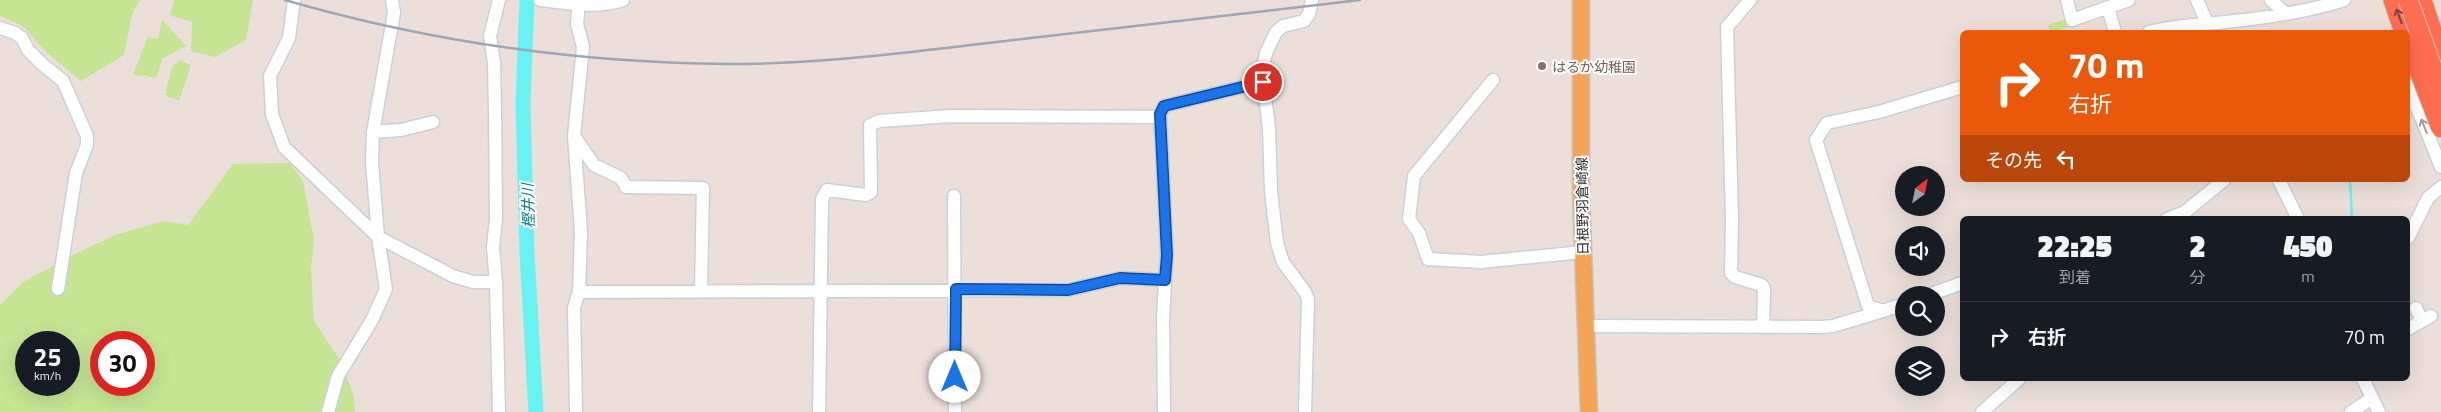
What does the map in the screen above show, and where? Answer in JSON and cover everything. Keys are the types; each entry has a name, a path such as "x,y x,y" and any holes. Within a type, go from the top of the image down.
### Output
{"highway":[{"path":"2392,0 2403,30"},
{"path":"2408,0 2441,92"},
{"path":"2422,0 2441,58"},
{"path":"2410,47 2441,128"}],"main road":[{"name":"日根野羽倉崎線","path":"1581,0 1583,252 1589,412"}],"street":[{"path":"294,0 289,38 270,76 272,114 284,147 378,237 453,276 473,282 496,282"},
{"path":"328,412 338,376 372,320 386,289 378,237 372,162 373,132 394,13 391,5 392,0"},
{"path":"498,412 496,282 493,247 496,219 494,63 490,36 499,0"},
{"path":"540,0 612,4 623,0"},
{"path":"1305,412 1308,299 1283,262 1277,243 1271,191 1270,128 1262,72 1266,53 1276,32 1283,26 1304,21 1309,14 1312,0"},
{"path":"1750,0 1727,27 1732,220 1731,273 1735,277 1762,284 1764,289 1763,326"},
{"path":"2067,0 2072,20 2129,0"},
{"path":"2197,0 2207,23"},
{"path":"2270,0 2284,12"},
{"path":"2158,30 2184,24 2207,23 2322,7 2344,0"},
{"path":"576,412 574,308 578,292 580,231 574,136 583,46 577,24 578,3"},
{"path":"2108,8 2115,30"},
{"path":"0,28 15,32 22,38 28,50 63,81 87,136 87,145 76,173 58,289"},
{"path":"2410,84 2441,63"},
{"path":"1493,80 1414,176 1409,219 1419,233 1428,259 1481,262 1583,252"},
{"path":"1164,412 1162,320 1167,255 1160,118 1164,106 1263,82"},
{"path":"1883,311 1868,306 1816,140 1827,124 1879,112 1960,88"},
{"path":"2410,90 2441,167"},
{"path":"819,412 822,199 827,190 866,195 871,192 870,125 874,122 950,116 1160,118"},
{"path":"373,132 401,130 433,122"},
{"path":"574,136 594,165 621,178 626,187 703,188 701,291"},
{"path":"2174,216 2184,212 2222,182"},
{"path":"2280,182 2297,216"},
{"path":"2410,234 2428,198 2441,187"},
{"path":"954,196 956,289 955,412"},
{"path":"578,292 1068,290 1120,278 1165,280"},
{"path":"1945,289 1960,284"},
{"path":"1586,326 1832,326 1895,307"},
{"path":"2410,328 2427,318 2416,308"},
{"path":"1982,412 2017,381"},
{"path":"2364,381 2379,412"},
{"path":"2351,412 2372,398"}],"green space":[{"path":"0,0 140,0 132,15 124,55 81,81 45,51 23,26 0,16"},
{"path":"175,0 253,0 246,40 215,57 191,51 192,22 169,15"},
{"path":"162,19 186,46 163,58 156,78 133,74 148,37 158,39"},
{"path":"2066,19 2068,27 2049,30 2048,25"},
{"path":"180,60 191,65 179,101 165,95 172,67"},
{"path":"290,163 303,181 314,239 311,270 314,321 342,363 354,397 355,412 0,412 0,305 23,282 115,235 163,221 188,225 233,164"}],"waterway":[{"name":"樫井川","path":"527,0 523,103 527,253 536,412"},
{"path":"2350,182 2352,216"}],"railway":[{"path":"285,0 395,28 506,47 618,59 674,63 731,64 798,62 864,57 1360,0"}],"place":[{"name":"はるか幼稚園","path":"1542,66"}],"route":[{"path":"955,377 956,289 1068,290 1120,278 1165,280 1167,255 1160,114 1164,106 1263,82"}]}
